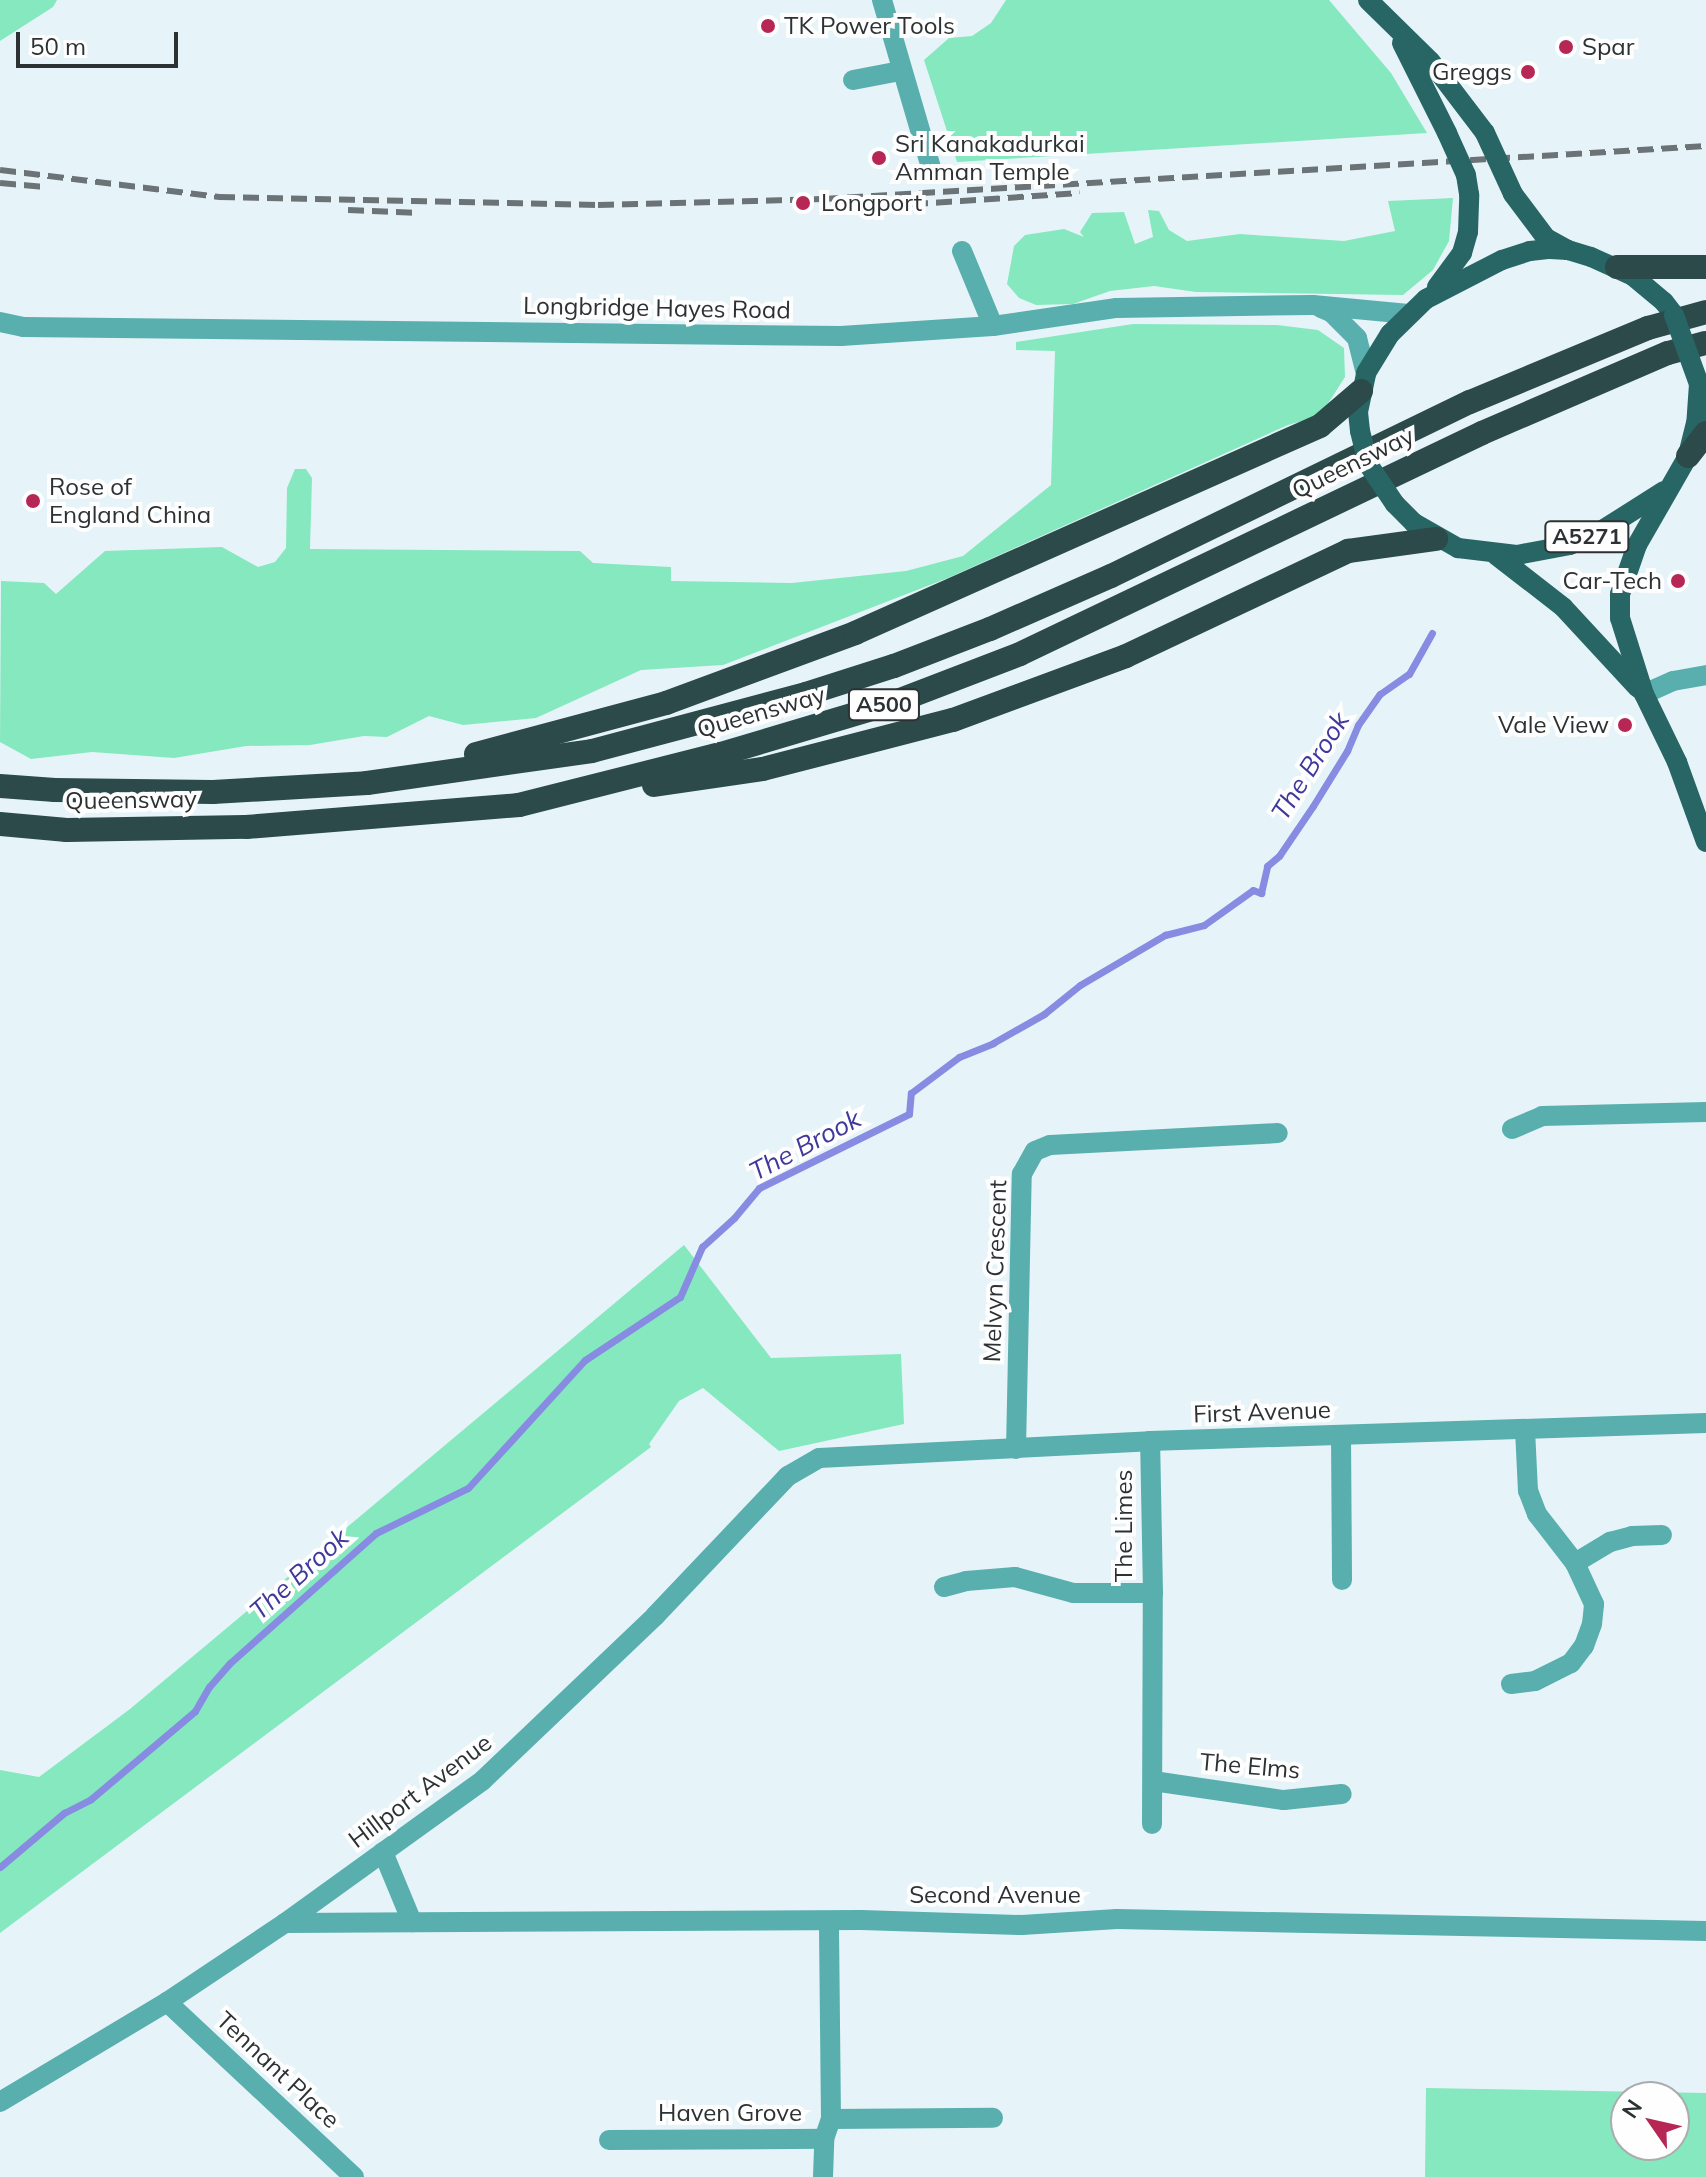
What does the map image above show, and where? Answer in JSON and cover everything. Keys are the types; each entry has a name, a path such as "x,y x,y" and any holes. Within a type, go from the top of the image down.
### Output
{"highway":[{"path":"1617,267 1706,267"},
{"name":"Queensway","path":"0,786 55,790 213,792 367,783 592,751 806,694 894,666 1111,576 1470,402 1648,328 1706,312"},
{"name":"Queensway","path":"0,824 67,830 246,827 519,805 721,754 895,702 1006,660 1148,595 1482,433 1668,353 1706,343"},
{"path":"367,783 666,703 855,633 1320,426 1364,382"},
{"path":"1688,456 1706,433"},
{"path":"519,805 763,769 953,720 1126,656 1348,551 1436,539"}],"main road":[{"name":"A5271","path":"1368,0 1431,62 1463,99 1485,133 1513,194 1546,238 1568,250 1617,267 1648,287 1674,315 1699,384 1696,423 1688,456 1668,489 1626,517 1570,545 1517,555 1458,548 1436,539 1395,504 1368,464 1360,431 1364,382 1390,334 1426,299 1462,253 1468,232 1466,175 1394,27"},
{"name":"A5271","path":"1426,299 1468,276 1530,251 1568,250"},
{"path":"1668,489 1637,545 1620,594 1620,618 1644,694 1677,762 1706,842"},
{"path":"1494,554 1563,607 1644,694"}],"street":[{"path":"882,0 900,71 931,168"},
{"path":"853,80 900,71"},
{"path":"962,251 993,326"},
{"path":"1313,305 1331,312 1357,338 1364,382"},
{"name":"Longbridge Hayes Road","path":"0,322 23,327 841,336 993,326 1117,308 1313,305 1409,314"},
{"path":"1644,694 1673,681 1706,675"},
{"path":"1512,1129 1542,1116 1706,1112"},
{"name":"Melvyn Crescent","path":"1016,1449 1022,1174 1035,1151 1050,1145 1278,1133"},
{"name":"First Avenue","path":"819,1458 1150,1441 1706,1423"},
{"path":"1511,1684 1552,1675 1571,1663 1584,1646 1592,1624 1594,1604 1575,1563 1550,1536 1528,1491 1525,1430"},
{"path":"1341,1435 1342,1580"},
{"name":"The Limes","path":"944,1587 966,1581 1015,1577 1073,1593 1153,1593 1150,1441"},
{"name":"Hillport Avenue","path":"0,2102 167,2002 285,1923 483,1780 655,1616 788,1476 819,1458"},
{"path":"1575,1563 1610,1542 1632,1536 1662,1535"},
{"path":"1152,1824 1153,1593"},
{"name":"The Elms","path":"1153,1781 1284,1800 1342,1794"},
{"path":"383,1852 412,1922"},
{"name":"Second Avenue","path":"285,1923 829,1921 1022,1925 1117,1919 1706,1931"},
{"name":"Haven Grove","path":"609,2140 824,2139 831,2119 829,1921"},
{"name":"Tennant Place","path":"167,2002 354,2177"},
{"path":"831,2119 993,2118"},
{"path":"823,2177 824,2139"}],"green space":[{"path":"0,0 57,0 53,7 0,41"},
{"path":"1006,0 1329,0 1391,73 1427,133 957,162 924,60 949,38 972,36 991,23"},
{"path":"1453,198 1449,241 1433,270 1403,295 1196,292 1154,286 1110,291 1073,304 1036,305 1019,298 1007,284 1014,246 1025,235 1064,229 1084,237 1080,232 1092,213 1124,212 1135,244 1153,237 1148,210 1159,211 1169,230 1187,241 1240,234 1344,241 1395,231 1388,201"},
{"path":"1133,324 1277,325 1318,330 1344,348 1345,377 1320,416 1288,425 948,578 723,665 641,670 536,718 463,725 429,716 387,737 364,736 310,745 246,746 174,758 92,752 31,759 0,742 1,581 44,583 56,594 105,551 222,547 258,567 275,562 286,548 287,488 295,469 306,469 312,478 310,549 580,551 593,563 671,567 671,581 792,583 906,571 963,556 1051,485 1055,351 1016,350 1016,342"},
{"path":"684,1245 771,1358 901,1354 904,1424 779,1451 703,1388 679,1401 649,1444 651,1447 0,1933 0,1770 39,1777 130,1709"},
{"path":"1426,2088 1610,2091 1610,2161 1690,2161 1690,2093 1706,2093 1706,2177 1425,2177"}],"waterway":[{"name":"The Brook","path":"0,1867 64,1813 91,1799 195,1711 209,1687 230,1663 376,1533 468,1488 585,1360 680,1297 702,1247 734,1218 759,1188 909,1114 911,1093 959,1057 993,1043 1044,1014 1080,985 1165,935 1204,925 1253,890 1261,893 1267,866 1279,856 1313,806 1347,751 1358,725 1380,694 1409,674 1432,633"}],"railway":[{"path":"0,170 219,197 598,205 823,199 1706,146"},
{"path":"0,183 45,187"},
{"path":"840,209 1079,193"},
{"path":"348,210 420,213"}],"place":[{"name":"TK Power Tools","path":"768,26"},
{"name":"Spar","path":"1566,47"},
{"name":"Greggs","path":"1528,72"},
{"name":"Sri Kanakadurkai Amman Temple","path":"879,158"},
{"name":"Longport","path":"803,203"},
{"name":"Rose of England China","path":"33,501"},
{"name":"Car-Tech","path":"1678,581"},
{"name":"Vale View","path":"1625,725"}]}
